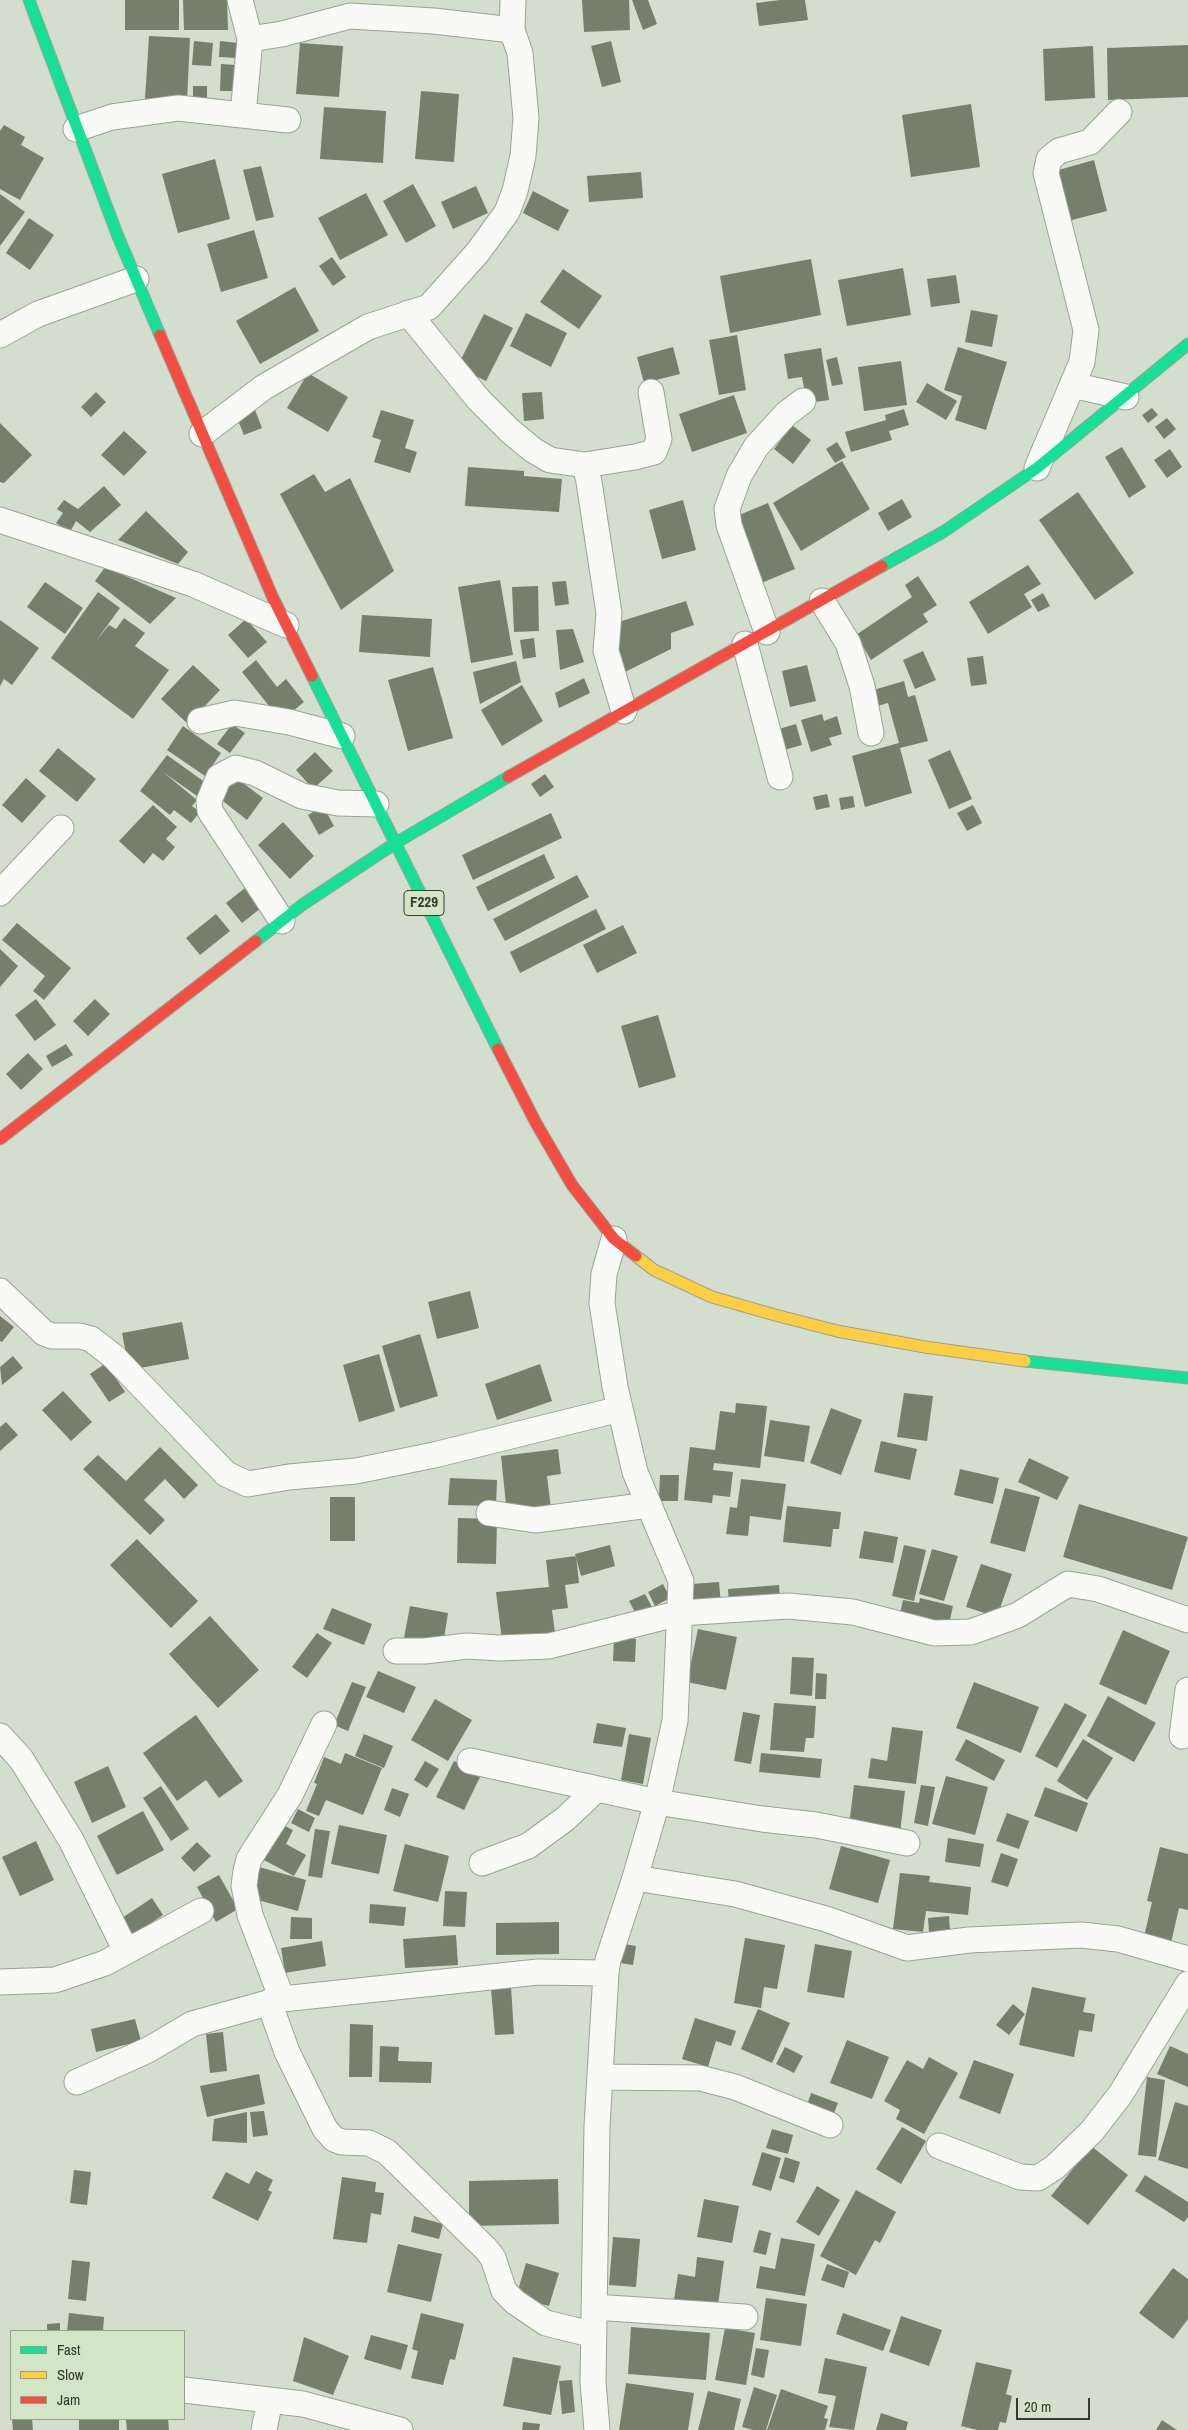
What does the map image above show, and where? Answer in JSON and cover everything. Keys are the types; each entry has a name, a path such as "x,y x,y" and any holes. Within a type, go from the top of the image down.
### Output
{"main road":[{"name":"F229","path":"29,0 76,129 136,279 286,625 376,804 394,844 536,1123 572,1185 600,1223 614,1239 654,1270 712,1297 828,1328 925,1347 992,1357 1188,1378"},
{"path":"0,1139 302,905 394,844 624,711 943,532 1037,468 1126,397 1188,344"}],"street":[{"path":"240,0 250,39 244,115"},
{"path":"202,434 264,387 368,327 429,307 478,252 507,212 515,191 523,156 526,118 520,53 512,30 514,0"},
{"path":"250,39 282,34 350,16 512,30"},
{"path":"76,129 112,117 178,108 288,120"},
{"path":"1037,468 1082,362 1086,330 1046,173 1049,159 1059,151 1090,142 1119,112"},
{"path":"0,335 38,314 136,279"},
{"path":"408,313 479,400 510,431 533,450 550,460 585,465 654,452 659,439 651,392"},
{"path":"1072,385 1126,397"},
{"path":"767,632 729,525 727,509 739,476 756,447 786,414 803,401"},
{"path":"585,465 610,613 606,651 624,711"},
{"path":"0,520 193,584 286,625"},
{"path":"822,601 848,643 862,686 871,733"},
{"path":"745,644 780,777"},
{"path":"200,721 235,713 289,722 342,736"},
{"path":"282,921 210,811 209,801 219,777 236,768 255,773 302,796 338,803 376,804"},
{"path":"0,893 60,828"},
{"path":"597,2430 593,2382 597,2126 606,1974 608,1960 635,1878 656,1802 675,1721 681,1581 635,1472 620,1409 602,1303 604,1274 614,1239"},
{"path":"0,1292 44,1333 52,1336 80,1336 91,1339 113,1356 226,1474 248,1484 289,1477 356,1471 434,1455 620,1409"},
{"path":"489,1513 535,1520 649,1505"},
{"path":"396,1651 425,1652 467,1646 499,1648 549,1646 680,1613 788,1606 853,1612 934,1633 971,1632 1018,1615 1068,1584 1098,1588 1188,1620"},
{"path":"1182,1736 1188,1690"},
{"path":"324,1724 290,1795 249,1859 244,1886 250,1915 276,2000 287,2052 325,2129 334,2139 342,2142 370,2143 386,2152 486,2249 493,2258 504,2291 515,2302 546,2323 594,2335"},
{"path":"0,1737 21,1759 71,1840 126,1951"},
{"path":"470,1761 656,1802 762,1819 816,1825 907,1843"},
{"path":"482,1863 528,1846 565,1819 597,1789"},
{"path":"635,1878 735,1894 826,1920 907,1948 969,1940 1081,1935 1118,1939 1188,1959"},
{"path":"0,1982 55,1980 105,1963 201,1911"},
{"path":"77,2082 148,2050 192,2024 276,2000 349,1990 538,1972 606,1974"},
{"path":"939,2146 1020,2177 1038,2178 1055,2167 1092,2131 1120,2095 1188,1984"},
{"path":"600,2077 700,2078 735,2087 830,2125"},
{"path":"594,2307 745,2317"},
{"path":"185,2390 303,2404 400,2430"},
{"path":"264,2430 270,2400"}],"building":[{"path":"125,0 179,0 179,30 125,30"},
{"path":"183,0 227,0 228,30 184,30"},
{"path":"582,0 629,0 630,30 584,32"},
{"path":"632,0 648,0 657,24 643,30"},
{"path":"780,0 805,0 808,20 759,26 756,3"},
{"path":"149,36 190,38 187,101 145,99"},
{"path":"194,41 213,43 211,66 192,65"},
{"path":"220,41 238,43 237,58 219,57"},
{"path":"611,41 621,82 602,87 591,46"},
{"path":"300,43 343,46 339,97 296,94"},
{"path":"1188,45 1188,97 1108,100 1107,48"},
{"path":"1093,46 1095,98 1045,101 1043,49"},
{"path":"221,64 236,65 234,91 220,91"},
{"path":"193,86 207,86 207,105 193,105"},
{"path":"421,91 459,94 454,162 415,159"},
{"path":"971,104 980,167 911,177 902,115"},
{"path":"324,107 386,111 383,163 320,159"},
{"path":"4,125 25,137 21,145 44,158 20,200 0,189 0,131"},
{"path":"215,159 230,219 178,233 162,174"},
{"path":"1094,160 1107,211 1068,221 1055,171"},
{"path":"261,166 274,217 256,221 243,170"},
{"path":"641,172 643,198 589,202 587,176"},
{"path":"413,184 436,226 406,243 383,201"},
{"path":"476,186 488,213 453,229 441,202"},
{"path":"533,191 569,210 558,231 523,213"},
{"path":"366,193 388,235 340,260 318,218"},
{"path":"0,194 25,212 0,246"},
{"path":"29,218 54,235 30,270 6,253"},
{"path":"254,230 268,278 221,292 207,244"},
{"path":"332,257 346,277 333,286 319,266"},
{"path":"811,259 821,315 730,333 720,276"},
{"path":"903,268 911,315 847,326 838,280"},
{"path":"563,269 602,296 579,329 540,302"},
{"path":"956,275 960,303 931,307 927,279"},
{"path":"295,287 319,331 260,364 236,321"},
{"path":"971,310 998,315 992,347 965,342"},
{"path":"526,313 567,333 551,367 510,346"},
{"path":"484,314 513,328 486,381 457,367"},
{"path":"737,335 746,390 719,395 709,340"},
{"path":"673,347 680,374 644,383 637,357"},
{"path":"958,347 1007,362 986,430 955,420 962,396 944,390"},
{"path":"821,348 829,400 807,403 802,377 788,379 784,354"},
{"path":"837,357 843,384 832,386 826,360"},
{"path":"901,361 907,405 864,411 858,367"},
{"path":"308,373 348,397 328,432 287,408"},
{"path":"927,383 957,401 946,420 916,402"},
{"path":"96,392 106,402 91,417 81,407"},
{"path":"542,392 544,419 524,421 522,393"},
{"path":"734,395 747,433 692,452 679,414"},
{"path":"1152,408 1158,415 1148,423 1142,415"},
{"path":"904,409 909,425 889,431 892,440 851,452 845,432 886,420 885,415"},
{"path":"255,410 262,428 244,435 237,418"},
{"path":"381,410 414,420 405,448 417,452 410,473 374,462 381,440 372,437"},
{"path":"1167,418 1176,429 1164,439 1155,427"},
{"path":"0,423 32,455 4,483 0,482"},
{"path":"792,425 811,440 793,464 774,449"},
{"path":"124,431 147,452 124,476 101,455"},
{"path":"837,442 846,457 835,463 826,449"},
{"path":"1122,447 1146,487 1129,498 1105,457"},
{"path":"1170,449 1182,467 1167,478 1154,460"},
{"path":"842,461 870,509 801,551 773,503"},
{"path":"468,467 524,471 524,476 562,479 559,512 465,506"},
{"path":"314,474 325,492 350,478 394,571 341,610 280,494"},
{"path":"104,486 121,505 90,532 76,521 70,532 56,523 63,513 57,509 64,500 78,509"},
{"path":"1078,492 1134,573 1095,600 1039,520"},
{"path":"902,499 912,517 888,531 878,513"},
{"path":"683,500 696,550 662,559 649,510"},
{"path":"768,503 795,569 759,584 732,518"},
{"path":"146,511 188,552 178,564 118,540"},
{"path":"1028,565 1041,584 1024,594 1032,607 988,634 969,602"},
{"path":"105,567 176,598 150,624 95,581"},
{"path":"918,576 937,605 923,614 928,622 871,660 856,635 912,597 905,585"},
{"path":"500,580 513,655 471,663 458,587"},
{"path":"566,581 569,604 555,606 552,582"},
{"path":"45,582 83,608 65,634 27,607"},
{"path":"538,586 539,631 514,632 512,587"},
{"path":"98,592 120,608 96,641 109,625 116,629 124,618 145,633 135,646 169,670 133,719 51,658"},
{"path":"1043,593 1050,606 1038,612 1031,600"},
{"path":"686,601 694,625 671,633 671,649 621,674 612,624"},
{"path":"362,615 432,619 430,657 359,652"},
{"path":"246,619 267,642 248,658 228,635"},
{"path":"0,620 39,648 12,685 4,679 0,686"},
{"path":"573,629 584,662 560,670 556,630"},
{"path":"534,638 536,657 523,659 520,640"},
{"path":"923,651 936,680 915,689 903,660"},
{"path":"983,656 987,684 971,686 967,658"},
{"path":"256,660 277,687 286,679 304,702 281,721 242,672"},
{"path":"516,661 521,682 480,704 473,672"},
{"path":"193,665 220,690 188,724 161,699"},
{"path":"807,665 816,701 790,707 782,671"},
{"path":"433,667 453,738 408,751 388,680"},
{"path":"584,678 590,693 559,708 555,693"},
{"path":"904,681 908,697 915,695 928,741 900,748 912,793 865,807 852,756 899,743 888,703 874,707 870,691"},
{"path":"522,685 543,721 502,746 481,710"},
{"path":"822,714 824,721 837,716 842,734 829,738 832,745 811,752 801,720"},
{"path":"232,724 245,733 230,753 217,744"},
{"path":"796,724 802,745 784,750 779,729"},
{"path":"183,726 221,753 205,776 167,750"},
{"path":"58,748 96,779 77,802 39,771"},
{"path":"950,750 972,799 949,809 928,760"},
{"path":"315,752 333,771 313,789 296,770"},
{"path":"167,755 206,783 197,796 163,772 197,800 192,806 200,812 191,823 174,810 170,815 140,791"},
{"path":"545,774 554,787 540,797 531,784"},
{"path":"235,777 263,798 247,820 219,798"},
{"path":"26,778 46,796 22,823 2,805"},
{"path":"827,794 830,807 816,810 813,797"},
{"path":"853,796 855,807 841,810 839,798"},
{"path":"153,805 177,827 166,839 175,847 163,861 153,853 144,864 119,841"},
{"path":"973,805 982,823 967,831 957,813"},
{"path":"323,806 334,826 319,835 308,815"},
{"path":"551,813 562,838 473,880 462,855"},
{"path":"283,822 314,856 290,879 258,845"},
{"path":"544,854 555,878 488,911 476,887"},
{"path":"577,875 589,897 505,941 493,919"},
{"path":"245,888 261,908 242,923 226,903"},
{"path":"596,909 606,929 520,973 510,952"},
{"path":"216,914 230,931 200,955 186,938"},
{"path":"17,923 71,968 44,1000 33,991 45,976 2,940"},
{"path":"623,925 637,953 597,973 583,945"},
{"path":"0,949 18,966 0,987"},
{"path":"36,999 56,1025 35,1041 15,1015"},
{"path":"95,999 110,1014 88,1036 73,1021"},
{"path":"658,1015 676,1077 639,1088 621,1026"},
{"path":"66,1044 73,1055 52,1067 46,1056"},
{"path":"28,1053 43,1069 21,1090 6,1074"},
{"path":"470,1291 479,1328 437,1339 428,1302"},
{"path":"0,1316 14,1327 2,1342 0,1341"},
{"path":"182,1322 189,1359 129,1370 122,1333"},
{"path":"420,1334 438,1396 400,1408 382,1346"},
{"path":"379,1354 395,1411 359,1422 343,1365"},
{"path":"13,1356 23,1368 2,1385 0,1367"},
{"path":"106,1363 125,1392 109,1402 90,1374"},
{"path":"540,1364 552,1401 497,1420 485,1384"},
{"path":"63,1391 92,1422 71,1441 42,1410"},
{"path":"904,1393 933,1396 927,1441 897,1437"},
{"path":"736,1403 767,1406 760,1468 714,1463 713,1470 733,1472 730,1497 713,1495 712,1503 684,1500 690,1447 715,1450 720,1411 735,1413"},
{"path":"831,1408 862,1420 841,1475 810,1463"},
{"path":"770,1420 810,1426 804,1462 764,1456"},
{"path":"6,1422 18,1435 0,1451 0,1427"},
{"path":"881,1441 917,1449 910,1480 874,1472"},
{"path":"160,1447 198,1485 184,1499 165,1479 144,1500 165,1520 150,1535 83,1469 98,1455 126,1481"},
{"path":"558,1449 561,1474 547,1476 551,1509 507,1514 501,1456"},
{"path":"1029,1458 1069,1477 1057,1500 1018,1482"},
{"path":"960,1469 999,1478 993,1504 954,1495"},
{"path":"660,1475 679,1475 678,1501 659,1501"},
{"path":"450,1478 497,1480 496,1506 448,1505"},
{"path":"741,1479 786,1484 781,1520 750,1516 748,1536 726,1534 730,1507 737,1508"},
{"path":"1005,1488 1040,1497 1025,1552 990,1543"},
{"path":"330,1497 355,1497 355,1541 330,1541"},
{"path":"1079,1504 1188,1537 1172,1590 1063,1557"},
{"path":"787,1506 841,1512 839,1529 833,1529 831,1547 783,1542"},
{"path":"458,1518 497,1519 496,1564 457,1563"},
{"path":"864,1531 898,1537 893,1563 859,1558"},
{"path":"137,1539 198,1601 171,1628 110,1565"},
{"path":"610,1545 615,1566 581,1576 575,1554"},
{"path":"904,1545 926,1550 914,1601 892,1596"},
{"path":"932,1549 958,1556 944,1601 919,1594"},
{"path":"576,1556 579,1583 565,1585 568,1608 552,1610 555,1633 502,1640 496,1592 549,1587 546,1560"},
{"path":"981,1564 1012,1574 997,1617 966,1607"},
{"path":"719,1582 721,1604 694,1607 692,1584"},
{"path":"663,1584 670,1598 655,1606 648,1592"},
{"path":"779,1585 780,1599 729,1604 728,1589"},
{"path":"645,1594 652,1607 636,1614 629,1601"},
{"path":"920,1598 953,1606 948,1629 899,1618 903,1600 919,1603"},
{"path":"410,1606 448,1613 443,1645 404,1638"},
{"path":"332,1608 372,1624 364,1645 323,1629"},
{"path":"210,1616 259,1670 218,1708 169,1654"},
{"path":"698,1629 737,1637 726,1690 687,1682"},
{"path":"1123,1630 1170,1651 1146,1705 1099,1684"},
{"path":"317,1633 332,1643 307,1678 292,1667"},
{"path":"614,1638 636,1639 635,1662 613,1661"},
{"path":"792,1657 814,1658 812,1696 790,1694"},
{"path":"378,1671 416,1687 404,1713 366,1697"},
{"path":"816,1673 827,1674 826,1699 815,1699"},
{"path":"352,1682 366,1687 348,1731 334,1725"},
{"path":"974,1682 1039,1707 1021,1753 956,1728"},
{"path":"1108,1696 1156,1723 1134,1762 1087,1736"},
{"path":"435,1699 472,1720 448,1761 411,1740"},
{"path":"774,1703 816,1706 814,1738 806,1738 804,1752 770,1750"},
{"path":"1065,1703 1087,1715 1057,1768 1035,1756"},
{"path":"743,1712 760,1715 751,1764 734,1761"},
{"path":"196,1715 243,1781 219,1798 206,1780 177,1801 143,1753"},
{"path":"597,1723 626,1728 622,1747 593,1743"},
{"path":"892,1727 923,1731 916,1784 868,1778 871,1758 887,1761"},
{"path":"364,1734 393,1746 384,1768 355,1756"},
{"path":"629,1734 651,1738 643,1784 621,1780"},
{"path":"966,1739 1005,1760 994,1781 955,1760"},
{"path":"1083,1739 1113,1758 1087,1800 1057,1781"},
{"path":"345,1753 382,1768 363,1815 326,1800 319,1816 306,1811 317,1784 314,1783 324,1757 341,1764"},
{"path":"761,1753 822,1759 820,1778 759,1772"},
{"path":"425,1761 439,1769 427,1788 414,1780"},
{"path":"454,1761 481,1775 464,1810 436,1797"},
{"path":"108,1766 126,1807 92,1823 74,1782"},
{"path":"946,1776 988,1787 975,1835 932,1824"},
{"path":"854,1785 905,1791 900,1833 849,1826"},
{"path":"921,1785 935,1787 928,1826 914,1823"},
{"path":"161,1786 189,1829 171,1841 143,1798"},
{"path":"1045,1787 1088,1803 1077,1832 1034,1816"},
{"path":"392,1788 409,1794 400,1817 384,1810"},
{"path":"298,1809 315,1818 309,1832 291,1823"},
{"path":"143,1811 164,1850 117,1875 97,1836"},
{"path":"1007,1813 1029,1821 1019,1849 996,1841"},
{"path":"281,1824 293,1830 286,1844 306,1855 294,1876 262,1859"},
{"path":"339,1825 387,1835 379,1874 331,1864"},
{"path":"315,1829 330,1831 322,1878 308,1876"},
{"path":"948,1838 984,1844 980,1867 945,1862"},
{"path":"36,1841 54,1880 20,1896 2,1857"},
{"path":"197,1842 211,1856 194,1872 181,1858"},
{"path":"405,1844 449,1856 438,1902 393,1891"},
{"path":"841,1846 890,1860 878,1903 829,1889"},
{"path":"1160,1847 1188,1854 1188,1910 1179,1908 1171,1943 1144,1937 1152,1902 1147,1901"},
{"path":"1001,1853 1018,1859 1008,1887 991,1882"},
{"path":"259,1867 306,1880 298,1911 250,1898"},
{"path":"900,1873 930,1876 929,1882 971,1887 968,1915 926,1911 923,1932 893,1929"},
{"path":"219,1875 238,1909 216,1922 197,1887"},
{"path":"445,1891 467,1892 465,1927 443,1926"},
{"path":"152,1898 163,1915 133,1935 122,1918"},
{"path":"370,1904 406,1907 404,1926 369,1923"},
{"path":"949,1916 950,1930 929,1932 928,1918"},
{"path":"291,1917 312,1918 312,1939 290,1939"},
{"path":"559,1922 559,1954 496,1955 496,1923"},
{"path":"456,1935 458,1965 405,1968 403,1939"},
{"path":"745,1938 785,1945 777,1989 764,1987 761,2008 734,2003"},
{"path":"322,1941 326,1966 285,1973 281,1948"},
{"path":"624,1944 636,1946 633,1965 620,1963"},
{"path":"815,1944 852,1951 844,1998 807,1992"},
{"path":"511,1987 514,2034 495,2035 491,1989"},
{"path":"1032,1987 1086,1998 1083,2012 1095,2014 1092,2032 1079,2030 1074,2057 1019,2045"},
{"path":"1013,2004 1025,2014 1009,2035 996,2025"},
{"path":"758,2009 790,2023 772,2063 741,2049"},
{"path":"695,2018 736,2031 731,2046 716,2041 708,2067 682,2059"},
{"path":"135,2019 141,2041 96,2052 91,2029"},
{"path":"350,2024 373,2025 372,2077 349,2077"},
{"path":"223,2032 227,2071 210,2073 206,2034"},
{"path":"847,2040 889,2057 872,2099 830,2083"},
{"path":"380,2046 399,2047 398,2061 432,2062 431,2083 379,2082"},
{"path":"1170,2046 1188,2054 1188,2087 1157,2074"},
{"path":"785,2047 803,2056 794,2073 776,2064"},
{"path":"929,2057 958,2073 924,2134 896,2119 900,2110 884,2101 907,2060 923,2069"},
{"path":"974,2060 1014,2074 1000,2114 959,2098"},
{"path":"259,2074 265,2104 207,2117 200,2086"},
{"path":"1147,2077 1165,2080 1156,2157 1138,2155"},
{"path":"811,2093 838,2103 832,2118 806,2108"},
{"path":"1175,2102 1188,2106 1188,2169 1158,2160"},
{"path":"264,2111 268,2135 253,2137 250,2112"},
{"path":"247,2112 247,2143 212,2141 214,2119"},
{"path":"902,2127 926,2141 901,2184 876,2169"},
{"path":"772,2129 793,2135 788,2154 766,2148"},
{"path":"1091,2146 1128,2175 1088,2225 1051,2196"},
{"path":"762,2152 781,2158 771,2191 752,2185"},
{"path":"785,2157 800,2162 794,2183 779,2178"},
{"path":"74,2170 91,2172 87,2205 70,2203"},
{"path":"256,2171 273,2180 268,2190 272,2192 258,2221 212,2198 226,2172 249,2184"},
{"path":"1145,2175 1188,2202 1188,2217 1184,2222 1135,2191"},
{"path":"342,2177 376,2182 375,2192 384,2193 381,2215 371,2213 367,2243 333,2239"},
{"path":"558,2179 559,2224 469,2226 469,2181"},
{"path":"817,2186 840,2200 819,2236 796,2222"},
{"path":"856,2190 896,2212 880,2243 875,2240 856,2275 820,2256"},
{"path":"704,2199 739,2206 732,2243 697,2237"},
{"path":"414,2216 443,2224 439,2239 411,2232"},
{"path":"759,2230 771,2233 766,2255 753,2252"},
{"path":"613,2237 640,2239 636,2287 609,2285"},
{"path":"781,2238 815,2244 805,2296 756,2288 760,2266 775,2269"},
{"path":"398,2244 442,2254 431,2302 387,2292"},
{"path":"697,2257 724,2261 717,2312 673,2306 678,2274 695,2277"},
{"path":"72,2260 90,2262 86,2301 68,2299"},
{"path":"526,2263 559,2273 549,2306 516,2297"},
{"path":"827,2264 849,2272 844,2288 821,2280"},
{"path":"1173,2268 1188,2279 1188,2319 1173,2339 1139,2313"},
{"path":"766,2298 807,2304 801,2346 760,2340"},
{"path":"69,2313 104,2317 103,2330 67,2330"},
{"path":"421,2313 464,2324 455,2360 450,2359 443,2385 411,2378 418,2351 412,2349"},
{"path":"843,2313 891,2330 883,2351 836,2334"},
{"path":"901,2316 942,2330 929,2366 889,2352"},
{"path":"60,2323 60,2330 47,2330 47,2324"},
{"path":"631,2327 710,2333 706,2380 628,2374"},
{"path":"725,2328 755,2333 746,2385 715,2380"},
{"path":"371,2335 408,2345 401,2370 364,2359"},
{"path":"304,2337 349,2356 333,2395 293,2381"},
{"path":"756,2348 769,2350 764,2378 751,2375"},
{"path":"513,2357 561,2366 551,2415 503,2406"},
{"path":"825,2358 867,2367 854,2430 829,2427 836,2396 818,2393"},
{"path":"976,2362 1012,2370 1006,2394 1012,2396 1006,2423 1000,2422 998,2430 977,2430 961,2426"},
{"path":"572,2380 575,2412 562,2414 559,2381"},
{"path":"626,2383 694,2393 688,2430 619,2430"},
{"path":"754,2387 777,2395 766,2430 753,2430 742,2427"},
{"path":"781,2389 828,2406 824,2418 828,2419 825,2430 767,2430"},
{"path":"708,2391 741,2399 734,2430 698,2430"},
{"path":"881,2413 908,2422 906,2430 876,2430"},
{"path":"12,2420 32,2420 33,2430 13,2430"},
{"path":"79,2420 119,2420 119,2430 79,2430"},
{"path":"126,2420 168,2420 169,2430 127,2430"},
{"path":"1162,2420 1177,2430 1156,2430"},
{"path":"523,2422 540,2424 539,2430 522,2430"}],"traffic: fast":[{"path":"29,0 117,234 160,335"},
{"path":"882,566 943,532 1037,468 1188,344"},
{"path":"312,676 498,1049"},
{"path":"256,941 302,905 394,844 508,777"},
{"path":"1025,1361 1188,1378"}],"traffic: slow":[{"path":"636,1256 654,1270 712,1297 775,1315 837,1331 925,1347 1025,1361"}],"traffic: jam":[{"path":"160,335 273,598 312,676"},
{"path":"508,777 882,566"},
{"path":"0,1139 256,941"},
{"path":"498,1049 536,1123 572,1185 614,1239 636,1256"}]}
